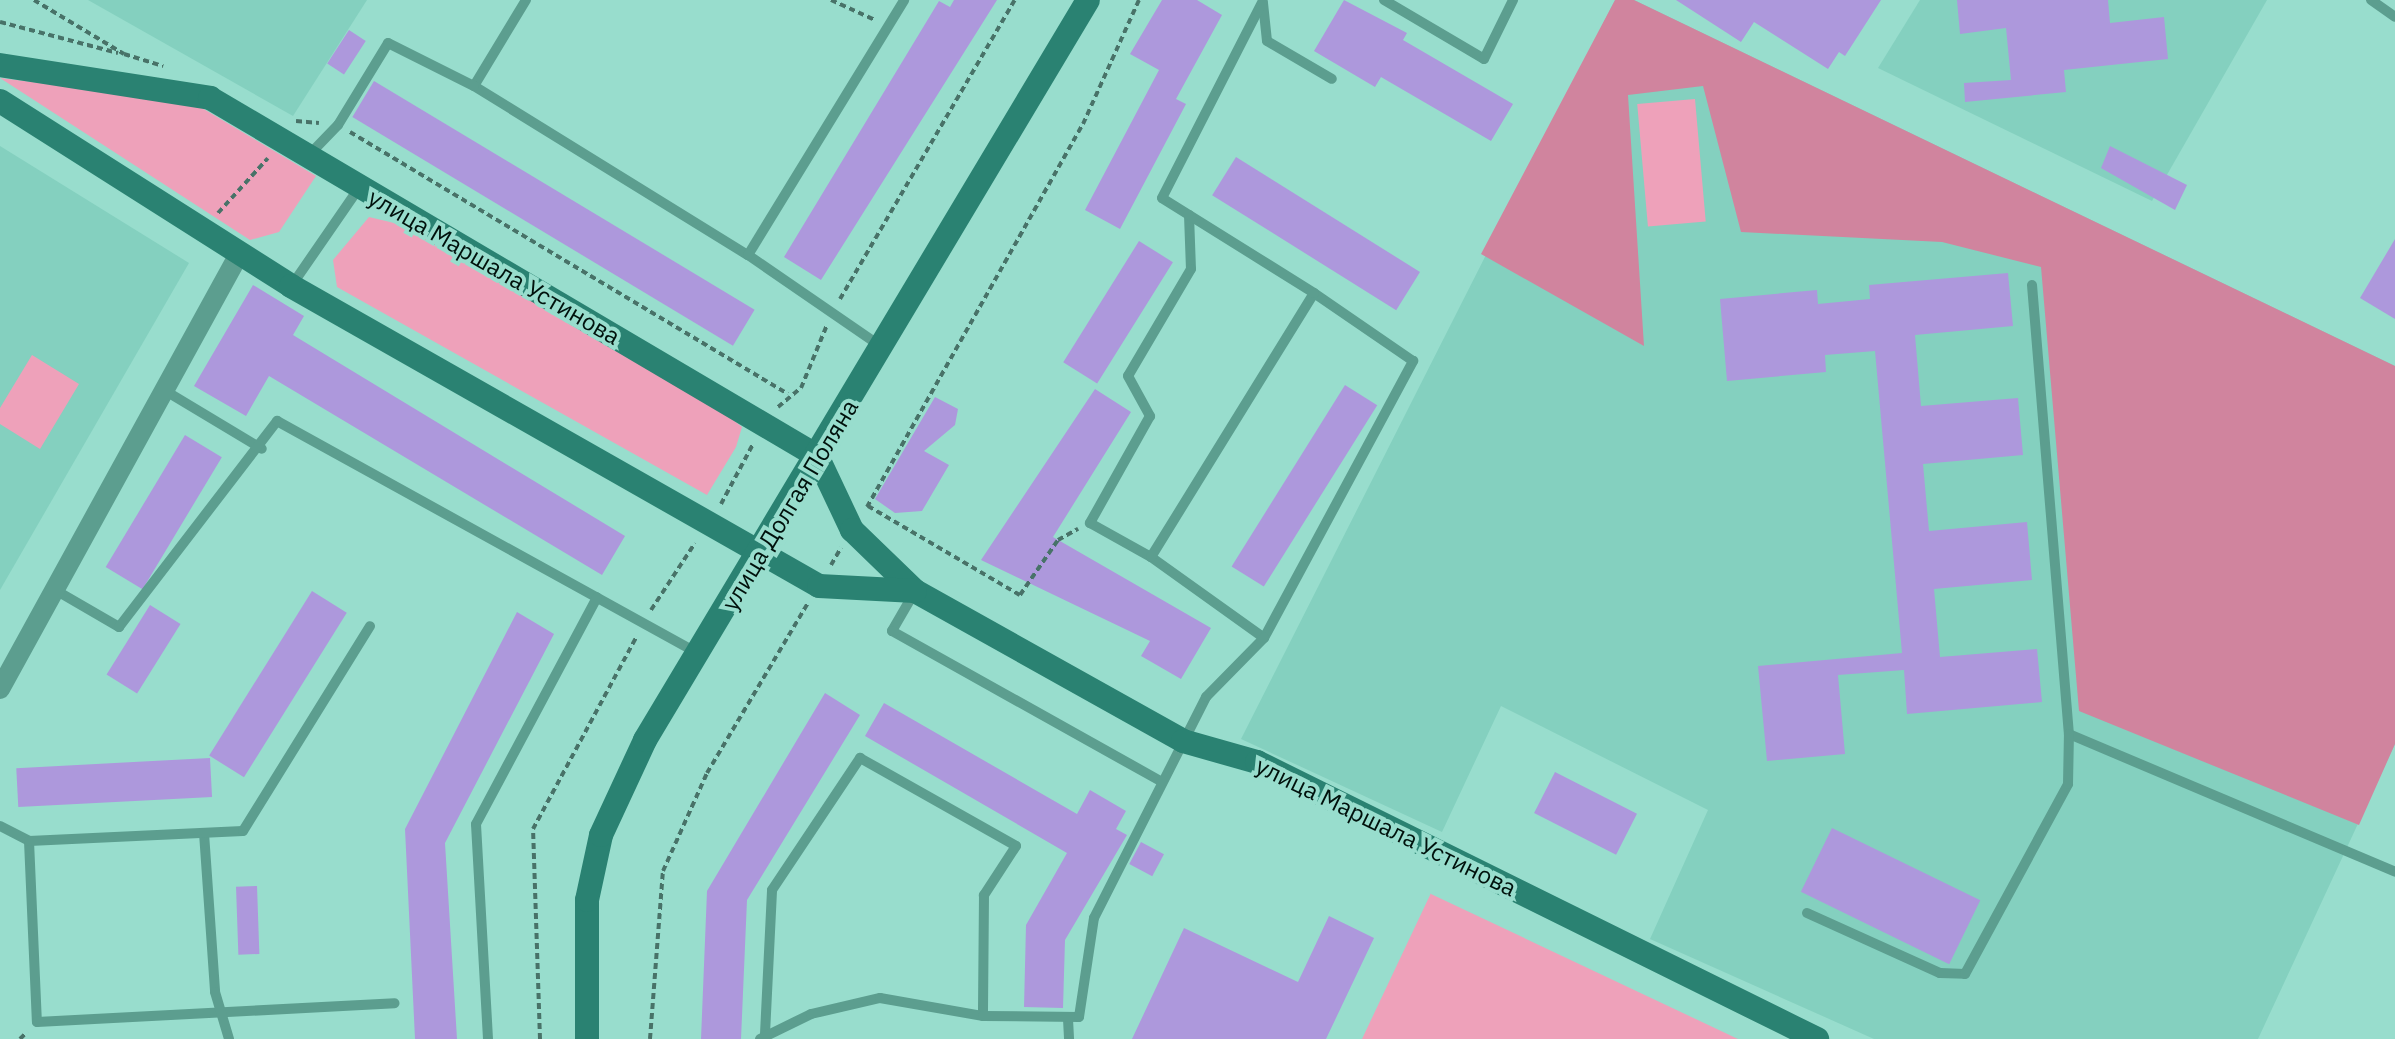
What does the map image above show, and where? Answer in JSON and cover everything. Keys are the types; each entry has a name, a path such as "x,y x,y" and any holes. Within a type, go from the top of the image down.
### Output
{"street":[{"name":"улица Долгая Поляна","path":"587,1039 587,900 601,835 645,740 884,348 1088,0"},
{"name":"улица Маршала Устинова","path":"0,65 210,98 817,456 852,530 915,591 1183,741 1257,762 1817,1039"},
{"name":"улица Маршала Устинова","path":"0,101 291,286 819,586 915,591"},
{"path":"0,689 57,591 239,255"}],"lane":[{"path":"474,86 526,0"},
{"path":"748,255 904,0"},
{"path":"1263,0 1267,41 1332,79"},
{"path":"983,1016 984,895 1016,846 860,758 772,890 762,1036 811,1014 880,998 983,1016 1079,1017 1094,918 1162,782 1206,697 1264,638 1413,361 1314,293 1162,198 1263,0"},
{"path":"1384,0 1484,59 1513,0"},
{"path":"2371,0 2395,17"},
{"path":"309,155 338,125 388,43 474,86 748,255 831,315 884,348"},
{"path":"291,286 359,188"},
{"path":"1189,215 1191,269 1128,376 1150,416 1090,523 1151,557 1264,638"},
{"path":"1807,913 1940,973 1965,974 2068,784 2069,734 2032,285"},
{"path":"1151,557 1314,293"},
{"path":"164,390 262,449"},
{"path":"57,591 119,627 262,449 277,421 700,654"},
{"path":"915,591 892,631 1162,782"},
{"path":"488,1039 476,824 597,597"},
{"path":"0,826 29,841 243,831 370,626"},
{"path":"2069,734 2395,872"},
{"path":"204,833 222,1012 229,1039"},
{"path":"29,841 37,1022 394,1003"},
{"path":"1068,1019 1069,1039"}],"path":[{"path":"34,0 124,54"},
{"path":"831,0 888,26"},
{"path":"540,1039 533,829 689,544 700,542 763,425 788,394 801,388 831,315 1015,0"},
{"path":"650,1039 663,871 671,848 707,773 868,506 1083,124 1139,0"},
{"path":"0,22 177,70"},
{"path":"291,121 338,125 788,394"},
{"path":"218,213 270,156"},
{"path":"868,506 1020,595 1058,540 1090,523"}],"shaded area":[{"path":"88,0 367,0 293,116"},
{"path":"1615,0 1634,0 2395,366 2395,744 2258,1039 1874,1039 1650,939 1708,810 1501,706 1442,832 1241,739"},
{"path":"1615,0 1634,0 2395,366 2395,744 2359,825 2079,711 2041,267 1942,242 1741,232 1703,86 1628,95 1644,346 1481,254"},
{"path":"1920,0 2267,0 2152,201 1878,68"},
{"path":"0,78 192,102 316,176 279,232 250,240"},
{"path":"1695,99 1706,222 1648,227 1637,104"},
{"path":"0,146 189,263 0,590"},
{"path":"369,217 411,227 742,427 736,447 707,495 337,287 333,260"},
{"path":"32,355 79,384 40,449 0,424 0,408"},
{"path":"1431,894 1738,1039 1362,1039"}],"building":[{"path":"954,0 997,0 821,280 784,257 939,1 950,7"},
{"path":"1162,0 1197,0 1222,15 1176,99 1186,104 1120,229 1085,210 1159,70 1130,54"},
{"path":"1344,0 1407,33 1403,40 1513,104 1491,141 1381,77 1375,87 1314,51"},
{"path":"1676,0 1881,0 1845,56 1839,52 1828,69 1754,22 1741,42"},
{"path":"1957,0 2108,0 2110,23 2164,17 2168,59 2064,70 2066,92 1965,102 1964,83 2011,80 2006,28 1960,34"},
{"path":"349,30 366,41 344,74 327,64"},
{"path":"374,81 755,310 733,346 352,117"},
{"path":"2110,146 2187,185 2175,210 2101,168"},
{"path":"1236,157 1420,272 1396,310 1212,195"},
{"path":"2395,239 2395,319 2360,298"},
{"path":"1139,241 1173,262 1097,383 1063,362"},
{"path":"2008,273 2013,326 1915,335 1921,406 2018,398 2023,455 1923,464 1929,531 2027,522 2032,580 1934,589 1940,657 2037,649 2042,702 1907,714 1904,670 1838,675 1845,754 1767,761 1758,666 1902,653 1875,351 1825,355 1826,372 1727,381 1720,299 1817,290 1818,304 1870,299 1869,285"},
{"path":"253,285 304,316 293,335 625,536 602,575 269,376 246,416 194,386"},
{"path":"1345,385 1377,405 1264,587 1232,566"},
{"path":"1095,389 1131,412 1053,537 1211,628 1181,679 1141,656 1150,641 981,560"},
{"path":"935,397 958,409 955,425 924,451 949,465 922,511 895,513 875,499"},
{"path":"185,435 222,457 143,589 106,567"},
{"path":"312,591 347,613 244,777 209,756"},
{"path":"150,605 181,624 137,694 107,675"},
{"path":"517,612 554,634 445,843 457,1039 415,1039 405,829"},
{"path":"825,693 860,715 747,900 741,1039 701,1039 707,891"},
{"path":"884,703 1077,814 1090,790 1126,811 1116,829 1127,835 1065,940 1063,1008 1024,1007 1026,925 1067,853 865,736"},
{"path":"210,758 212,797 18,807 16,768"},
{"path":"1555,772 1637,814 1616,855 1534,813"},
{"path":"1832,828 1980,900 1949,964 1801,892"},
{"path":"1141,842 1164,854 1152,876 1129,864"},
{"path":"257,886 259,954 238,955 236,887"},
{"path":"1329,916 1374,938 1326,1039 1132,1039 1184,928 1298,982"}]}
